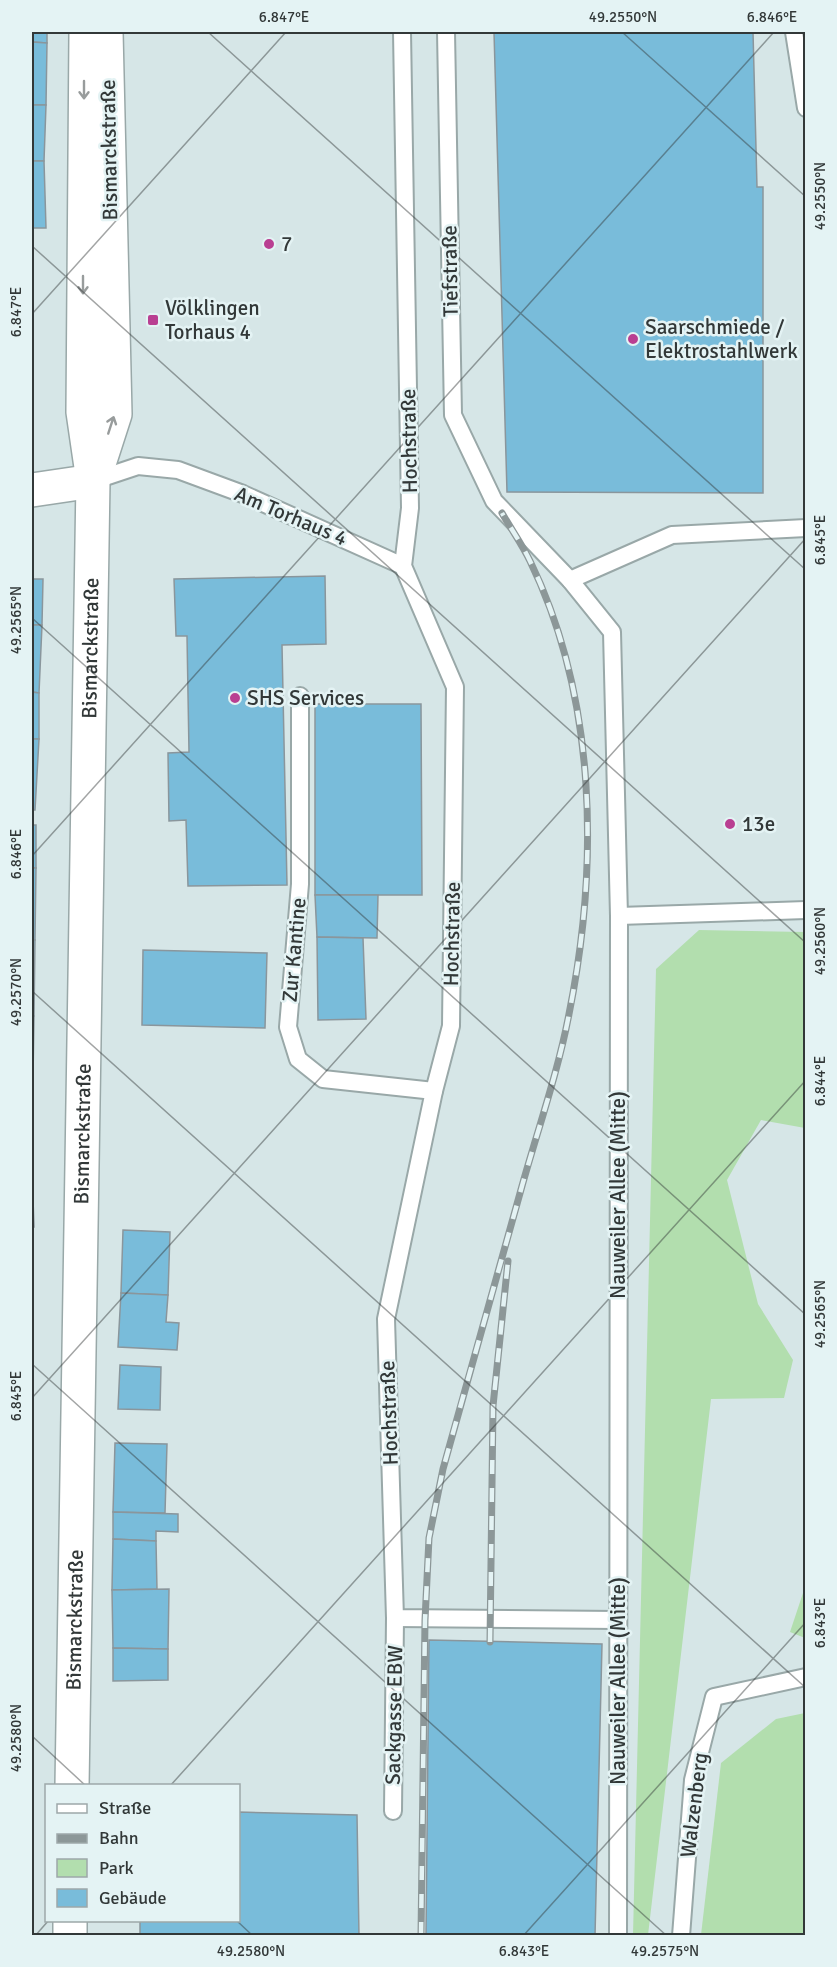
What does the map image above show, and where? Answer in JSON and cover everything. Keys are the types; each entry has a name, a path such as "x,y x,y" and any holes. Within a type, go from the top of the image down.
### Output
{"main road":[{"name":"Bismarckstraße","path":"72,1784 93,481 83,412 86,32"},
{"name":"Bismarckstraße","path":"93,481 115,414 106,32"},
{"path":"32,490 93,481"}],"lane":[{"name":"Hochstraße","path":"395,1618 386,1319 434,1091 451,1026 455,687 403,566 410,508 402,32"},
{"name":"Tiefstraße","path":"446,32 453,415 494,501"},
{"path":"794,32 806,108"},
{"name":"Am Torhaus 4","path":"93,481 138,466 178,470 243,494 403,566"},
{"name":"Nauweiler Allee (Mitte)","path":"494,501 570,580 612,632 619,916 618,1935"},
{"path":"570,580 672,535 806,528"},
{"name":"Zur Kantine","path":"300,696 300,884 288,1027 298,1059 323,1079 434,1091"},
{"path":"619,916 806,910"},
{"path":"395,1618 617,1620"},
{"name":"Sackgasse EBW","path":"393,1811 395,1618"},
{"name":"Walzenberg","path":"681,1935 693,1780 714,1697 806,1677"}],"green space":[{"path":"699,930 805,932 805,1128 761,1120 727,1180 758,1304 793,1360 784,1398 711,1399 648,1935 633,1935 656,969"},
{"path":"805,1587 805,1638 790,1632"},
{"path":"805,1713 805,1935 701,1935 721,1763 776,1719"}],"building":[{"path":"32,32 47,32 47,43 32,42"},
{"name":"Saarschmiede / Elektrostahlwerk","path":"494,32 753,32 757,187 763,187 763,493 507,492"},
{"path":"32,42 47,43 46,105 32,105"},
{"path":"32,105 46,105 44,161 32,161"},
{"path":"32,161 44,161 46,228 32,228"},
{"name":"SHS Services","path":"325,576 326,644 282,645 287,885 188,886 186,820 169,821 168,753 189,752 187,636 176,636 174,579"},
{"path":"32,579 43,579 42,625 32,625"},
{"path":"32,625 42,625 39,693 32,692"},
{"path":"32,692 39,693 39,739 32,739"},
{"path":"315,704 421,704 422,895 315,895"},
{"path":"32,739 39,739 35,810 32,810"},
{"path":"32,825 36,825 36,868 32,868"},
{"path":"32,868 36,868 35,940 32,940"},
{"path":"315,895 378,895 377,938 317,937"},
{"path":"317,937 363,938 366,1019 318,1020"},
{"path":"32,940 35,940 34,1016 32,1016"},
{"path":"143,950 267,953 265,1028 142,1025"},
{"path":"32,1016 34,1016 33,1077 32,1077"},
{"path":"32,1171 34,1227 32,1227"},
{"path":"123,1230 170,1232 168,1295 121,1293"},
{"path":"121,1293 168,1295 166,1322 179,1323 177,1350 118,1347"},
{"path":"120,1365 161,1367 160,1410 118,1409"},
{"path":"115,1443 167,1444 165,1513 113,1512"},
{"path":"113,1512 178,1514 178,1532 156,1531 156,1541 113,1539"},
{"path":"113,1539 156,1541 157,1589 112,1590"},
{"path":"169,1589 168,1649 113,1648 112,1590"},
{"path":"429,1640 602,1644 595,1936 426,1936"},
{"path":"113,1648 168,1649 168,1680 113,1681"},
{"path":"240,1812 357,1815 359,1936 140,1936 140,1922 240,1922"}],"railway":[{"path":"421,1936 425,1620 429,1538 443,1469 559,1057 579,957 585,900 588,842 586,783 580,726 569,669 552,614 530,561 502,513"},
{"path":"490,1642 493,1406 508,1261"}],"place":[{"name":"7","path":"269,244"},
{"name":"Völklingen Torhaus 4","path":"153,320"},
{"name":"Saarschmiede / Elektrostahlwerk","path":"633,339"},
{"name":"SHS Services","path":"235,698"},
{"name":"13e","path":"730,824"}]}
